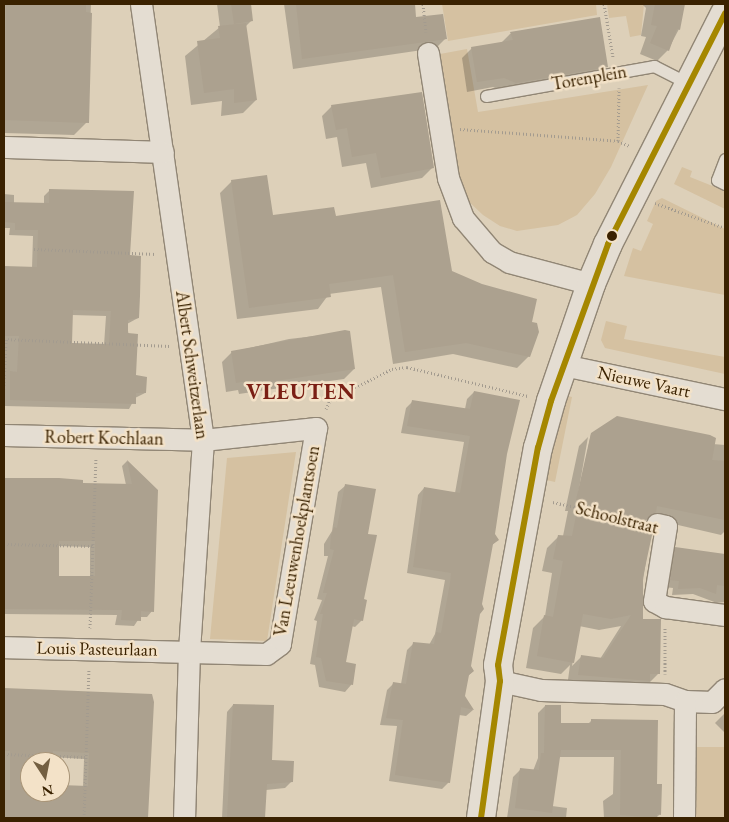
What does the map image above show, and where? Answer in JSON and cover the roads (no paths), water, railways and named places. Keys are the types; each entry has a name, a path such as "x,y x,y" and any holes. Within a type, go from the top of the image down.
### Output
{"street":[{"name":"Albert Schweitzerlaan","path":"140,4 163,152 203,440 189,651 184,818"},
{"path":"481,818 500,681 498,665 528,496 551,401 591,284 652,154 725,13"},
{"path":"428,53 448,178 463,218 492,252 509,262 591,284"},
{"path":"4,147 163,152"},
{"name":"Nieuwe Vaart","path":"563,365 725,399"},
{"name":"Van Leeuwenhoekplantsoen","path":"189,651 266,654 280,644 316,428 203,440"},
{"name":"Robert Kochlaan","path":"4,436 203,440"},
{"name":"Schoolstraat","path":"657,524 666,526 659,604 725,615"},
{"name":"Louis Pasteurlaan","path":"4,646 189,651"},
{"path":"500,681 541,690 712,702 725,689"},
{"path":"675,698 684,818"}],"lane":[{"name":"Torenplein","path":"486,96 654,66 688,83"},
{"path":"725,159 717,180 725,184"}],"district":[{"name":"VLEUTEN","path":"301,392"}]}
